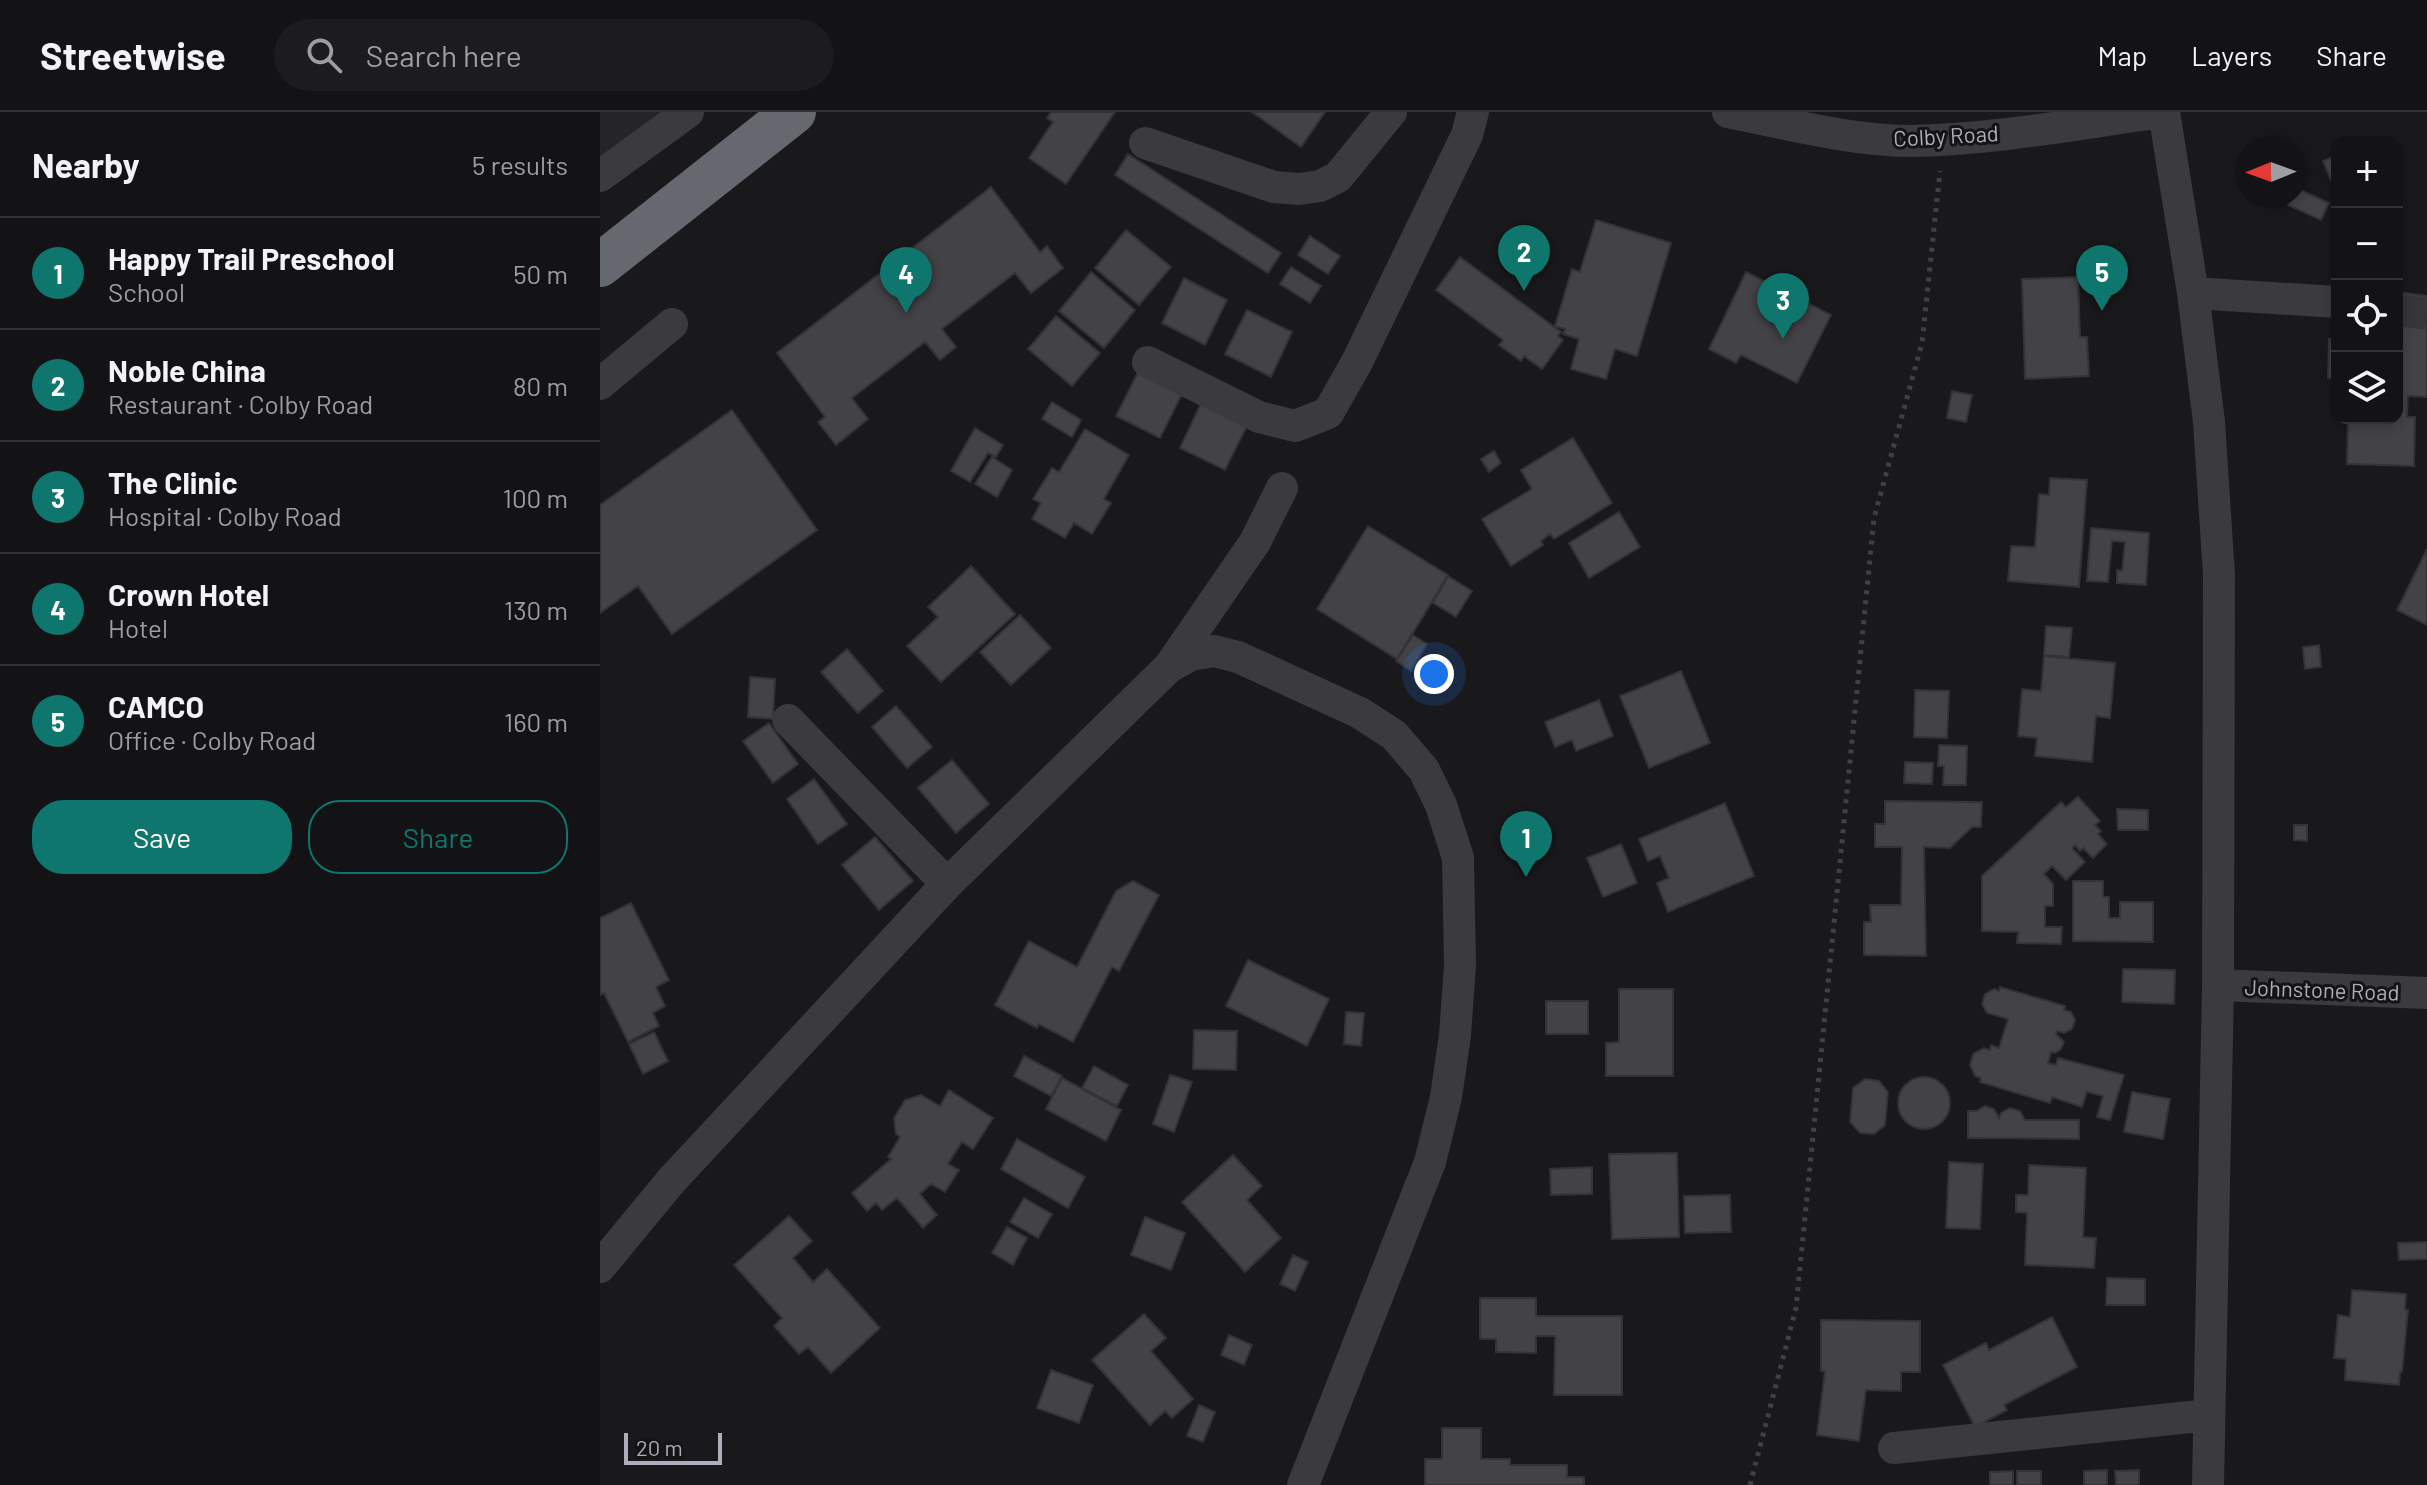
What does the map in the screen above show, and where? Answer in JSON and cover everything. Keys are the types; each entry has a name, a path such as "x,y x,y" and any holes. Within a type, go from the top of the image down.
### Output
{"highway":[{"path":"600,265 777,116"}],"street":[{"path":"600,176 688,112"},
{"path":"1145,143 1274,187 1299,189 1320,186 1338,177 1391,112"},
{"path":"1148,362 1259,417 1295,426 1328,413 1357,362 1467,135 1473,112"},
{"name":"Colby Road","path":"1728,112 1834,133 1907,141 1974,137 2164,112"},
{"path":"2164,112 2193,293 2209,422 2219,575 2218,985 2208,1485"},
{"path":"2193,293 2331,302"},
{"path":"600,384 672,324"},
{"path":"601,1262 671,1181 947,884 1169,667 1255,542 1282,488"},
{"path":"1169,667 1191,655 1214,651 1238,657 1360,713 1394,735 1424,770 1441,805 1458,858 1460,965 1455,1035 1446,1097 1430,1162 1303,1485"},
{"path":"788,720 947,884"},
{"name":"Johnstone Road","path":"2218,985 2427,993"},
{"path":"1894,1448 2209,1415"}],"path":[{"path":"1750,1485 1796,1308 1874,518 1922,343 1943,139"}],"shaded area":[{"path":"600,112 665,112 600,160"}],"building":[{"path":"1051,112 1115,112 1066,184 1029,158 1053,122 1047,118"},
{"path":"1252,112 1325,112 1301,147"},
{"path":"1128,154 1281,253 1268,273 1115,175"},
{"path":"2331,158 2331,180 2323,161"},
{"path":"991,187 1040,252 1047,246 1063,268 1031,293 1015,273 942,329 956,347 940,360 925,342 852,398 868,419 836,445 818,422 825,417 777,353"},
{"path":"2307,193 2329,203 2321,220 2295,208 2307,208"},
{"path":"1596,220 1671,243 1637,356 1615,349 1606,379 1571,369 1579,339 1563,334 1565,329 1555,326 1572,269 1580,272"},
{"path":"1126,230 1171,267 1139,305 1095,268"},
{"path":"1310,236 1340,256 1328,274 1298,255"},
{"path":"1460,257 1561,332 1558,336 1563,340 1542,369 1524,356 1521,361 1499,345 1503,340 1436,290"},
{"path":"1291,267 1321,286 1310,303 1280,284"},
{"path":"1091,272 1135,310 1104,348 1059,311"},
{"path":"1746,272 1784,291 1774,312 1792,320 1802,300 1831,315 1797,383 1741,355 1736,363 1709,349"},
{"path":"2078,277 2080,337 2087,337 2089,376 2025,379 2022,279"},
{"path":"1184,278 1227,300 1205,345 1162,323"},
{"path":"2403,293 2427,296 2427,397 2408,396 2407,417 2415,417 2414,466 2347,464 2348,424 2403,424"},
{"path":"1247,310 1292,332 1271,377 1225,354"},
{"path":"1056,316 1100,353 1072,386 1028,349"},
{"path":"2329,339 2331,378 2328,378"},
{"path":"1138,372 1182,394 1160,438 1116,416"},
{"path":"1952,391 1972,395 1966,422 1947,418"},
{"path":"1052,402 1081,420 1072,437 1042,419"},
{"path":"1201,403 1247,426 1225,470 1180,448"},
{"path":"732,410 817,530 672,634 638,586 600,613 600,505"},
{"path":"975,428 1003,445 996,457 988,453 970,482 951,471"},
{"path":"1085,429 1129,455 1104,499 1111,503 1092,534 1074,523 1065,538 1032,519 1041,503 1033,499 1052,468 1059,472"},
{"path":"1573,438 1612,503 1554,539 1550,534 1541,541 1543,545 1511,566 1482,519 1532,489 1521,470"},
{"path":"1494,451 1501,463 1489,472 1481,459"},
{"path":"992,457 1012,470 997,497 975,484"},
{"path":"2050,478 2087,480 2079,587 2008,581 2011,546 2035,547 2039,494 2049,495"},
{"path":"1619,512 1640,547 1589,578 1569,543"},
{"path":"1368,526 1448,575 1397,659 1317,609"},
{"path":"2091,528 2149,533 2146,585 2117,583 2117,570 2122,571 2125,542 2112,541 2108,582 2087,581"},
{"path":"2427,549 2427,625 2397,610"},
{"path":"971,566 1015,614 941,682 907,646 938,617 928,607"},
{"path":"1448,576 1472,591 1456,617 1433,603"},
{"path":"1020,615 1051,648 1011,685 980,652"},
{"path":"2046,626 2072,628 2069,657 2044,655"},
{"path":"1413,635 1427,644 1411,671 1396,661"},
{"path":"2319,645 2321,667 2305,669 2303,647"},
{"path":"847,649 883,691 858,713 821,672"},
{"path":"2044,656 2115,663 2110,718 2096,716 2092,762 2035,756 2037,738 2018,736 2022,689 2041,691"},
{"path":"1681,671 1710,743 1649,768 1620,696"},
{"path":"750,677 775,679 773,719 748,717"},
{"path":"1915,690 1949,691 1947,738 1914,737"},
{"path":"1599,700 1613,736 1576,751 1572,740 1555,747 1545,722"},
{"path":"896,706 932,747 907,768 872,727"},
{"path":"769,723 798,764 773,783 743,741"},
{"path":"1939,745 1967,746 1966,785 1943,785 1944,766 1938,766"},
{"path":"952,760 989,804 956,833 918,788"},
{"path":"1905,762 1933,763 1932,784 1904,783"},
{"path":"814,779 847,824 818,844 787,799"},
{"path":"2078,797 2100,821 2095,825 2107,844 2093,858 2075,845 2072,848 2085,862 2066,880 2052,866 2044,874 2053,884 2053,906 2045,906 2045,927 2062,927 2061,944 2017,943 2018,932 1982,931 1982,876 2061,802 2066,807"},
{"path":"1885,801 1982,802 1981,827 1972,827 1950,848 1924,847 1926,956 1864,955 1864,922 1871,922 1870,905 1901,905 1902,847 1875,847 1875,824 1885,824"},
{"path":"1725,803 1754,876 1668,912 1657,883 1669,878 1660,856 1648,861 1639,839"},
{"path":"2117,809 2148,810 2148,830 2118,830"},
{"path":"2294,825 2307,825 2307,841 2294,840"},
{"path":"875,837 913,881 879,910 842,865"},
{"path":"1621,844 1637,883 1603,897 1587,858"},
{"path":"1133,881 1159,895 1119,971 1112,967 1073,1042 1039,1024 1037,1028 995,1005 1029,941 1077,967 1116,891"},
{"path":"2073,881 2103,881 2103,897 2109,897 2109,918 2120,918 2120,902 2153,902 2153,942 2073,941"},
{"path":"631,903 669,980 656,987 665,1006 653,1013 659,1026 628,1042 604,993 600,995 600,918"},
{"path":"1248,960 1329,999 1307,1046 1226,1006"},
{"path":"2123,969 2175,970 2174,1004 2122,1002"},
{"path":"2000,987 2065,1006 2064,1010 2071,1012 2075,1020 2072,1029 2064,1033 2057,1031 2056,1034 2064,1042 2061,1049 2051,1052 2048,1063 2056,1065 2058,1058 2124,1075 2110,1120 2097,1117 2103,1096 2087,1092 2082,1107 2052,1097 2050,1103 1980,1082 1981,1078 1975,1076 1970,1065 1973,1054 1984,1048 1990,1050 1991,1045 1999,1048 2008,1019 1987,1013 1982,1004 1985,994 1994,989 1999,991"},
{"path":"1619,989 1673,989 1673,1076 1606,1076 1606,1043 1619,1042"},
{"path":"1546,1001 1588,1001 1588,1034 1546,1034"},
{"path":"1346,1012 1364,1013 1361,1046 1344,1044"},
{"path":"1194,1030 1237,1031 1236,1070 1193,1069"},
{"path":"654,1032 668,1061 643,1074 629,1044"},
{"path":"1024,1056 1062,1076 1051,1096 1014,1076"},
{"path":"1094,1066 1128,1085 1117,1106 1082,1088"},
{"path":"1170,1075 1192,1082 1174,1132 1153,1124"},
{"path":"1924,1077 1942,1085 1950,1103 1942,1121 1924,1129 1906,1121 1898,1103 1906,1085"},
{"path":"1062,1078 1121,1110 1106,1141 1046,1109"},
{"path":"1865,1079 1879,1081 1888,1092 1885,1125 1874,1134 1860,1133 1850,1122 1853,1088"},
{"path":"949,1090 993,1118 973,1149 962,1142 948,1164 959,1170 945,1192 931,1184 920,1194 937,1215 923,1228 897,1198 882,1210 876,1203 867,1211 852,1193 891,1159 888,1157 900,1137 896,1134 894,1118 905,1100 921,1095 940,1106"},
{"path":"2132,1092 2170,1099 2163,1139 2124,1132"},
{"path":"1985,1106 1994,1109 1999,1118 2010,1108 2020,1111 2025,1120 2079,1120 2079,1139 1968,1138 1968,1111"},
{"path":"1017,1139 1085,1177 1068,1208 1001,1169"},
{"path":"1677,1153 1679,1237 1612,1239 1609,1154"},
{"path":"1233,1155 1262,1186 1247,1200 1281,1238 1245,1272 1182,1202"},
{"path":"1949,1162 1983,1164 1980,1229 1946,1228"},
{"path":"2029,1165 2086,1168 2083,1237 2096,1238 2094,1268 2025,1265 2027,1213 2016,1212 2016,1195 2028,1195"},
{"path":"1592,1167 1592,1194 1551,1195 1550,1169"},
{"path":"1730,1195 1731,1232 1685,1233 1684,1196"},
{"path":"1024,1198 1052,1214 1038,1238 1010,1222"},
{"path":"789,1216 812,1241 793,1258 813,1282 827,1269 880,1328 831,1373 808,1347 799,1354 774,1326 782,1318 734,1265"},
{"path":"1145,1217 1185,1233 1171,1270 1131,1255"},
{"path":"1007,1227 1027,1238 1013,1265 992,1253"},
{"path":"2427,1242 2427,1259 2399,1260 2398,1243"},
{"path":"1293,1255 1308,1262 1295,1291 1280,1284"},
{"path":"2107,1278 2145,1279 2145,1305 2106,1305"},
{"path":"2352,1290 2406,1294 2405,1310 2408,1310 2399,1385 2345,1380 2346,1359 2334,1358 2338,1315 2350,1317"},
{"path":"1480,1298 1536,1298 1536,1316 1622,1316 1622,1395 1554,1395 1555,1336 1536,1336 1536,1353 1496,1352 1496,1339 1480,1339"},
{"path":"1144,1314 1166,1338 1151,1351 1193,1399 1172,1418 1165,1411 1150,1425 1092,1360"},
{"path":"2052,1317 2077,1367 2004,1405 2007,1410 1975,1427 1943,1365 1986,1343 1989,1350"},
{"path":"1821,1320 1920,1321 1920,1372 1901,1372 1901,1391 1866,1390 1859,1441 1817,1435 1825,1371 1821,1371"},
{"path":"1229,1335 1252,1345 1244,1365 1221,1355"},
{"path":"1051,1370 1093,1385 1079,1423 1037,1408"},
{"path":"1199,1405 1215,1412 1203,1442 1187,1436"},
{"path":"1442,1428 1481,1428 1481,1459 1510,1459 1510,1465 1567,1465 1567,1477 1584,1477 1584,1485 1425,1485 1425,1459 1442,1459"},
{"path":"2107,1470 2107,1485 2084,1485 2084,1471"},
{"path":"2139,1470 2139,1485 2116,1485 2115,1471"},
{"path":"2013,1471 2013,1485 1990,1485 1990,1472"},
{"path":"2017,1471 2041,1471 2041,1485 2017,1485"}],"tunnel":[{"path":"2403,311 2427,314"}],"place":[{"name":"Noble China","path":"1524,291"},
{"name":"CAMCO","path":"2102,311"},
{"name":"Crown Hotel","path":"906,313"},
{"name":"The Clinic","path":"1783,339"},
{"name":"Happy Trail Preschool","path":"1526,877"}]}
